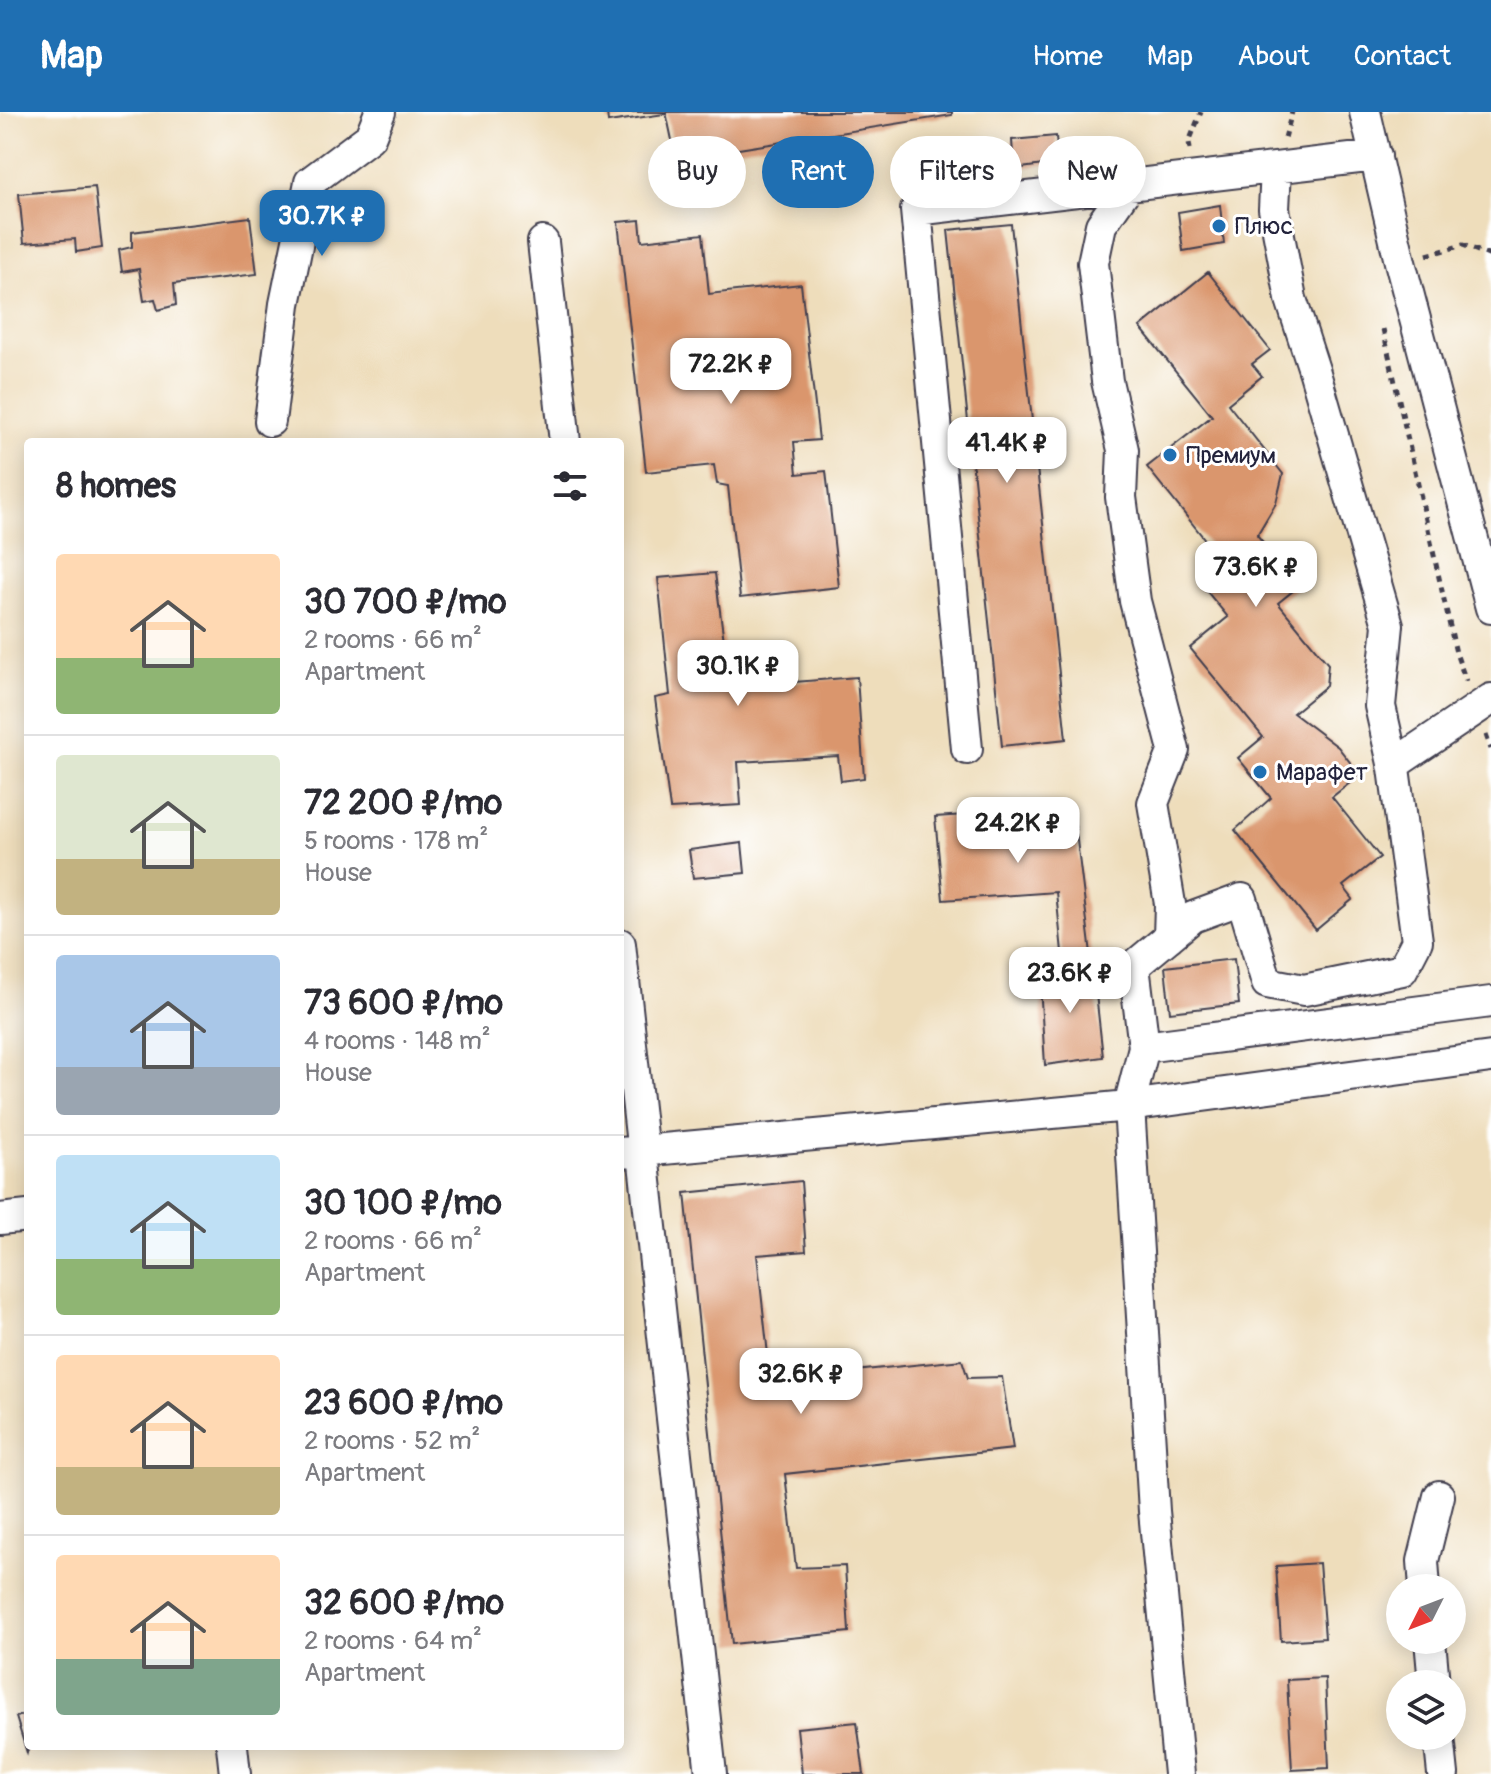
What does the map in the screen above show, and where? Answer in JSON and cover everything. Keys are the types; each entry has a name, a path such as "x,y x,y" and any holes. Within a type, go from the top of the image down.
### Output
{"street":[{"path":"270,421 285,304 310,182 370,137 380,112"},
{"path":"1365,112 1400,262 1491,608"},
{"path":"1146,183 1376,156"},
{"path":"1179,1774 1154,1511 1129,1106 1144,1047 1134,966 1193,917 1242,899 1267,983 1304,990 1402,970 1417,941 1393,765 1380,706 1388,625 1291,299 1274,209 1276,169"},
{"path":"967,749 916,210 1038,196"},
{"path":"1113,208 1101,225 1093,263 1107,381 1123,450 1121,497 1135,601 1174,750 1153,803 1170,904 1169,937"},
{"path":"543,242 565,438"},
{"path":"1393,765 1484,704"},
{"path":"1144,1047 1491,1002"},
{"path":"624,1020 631,1152 711,1774"},
{"path":"631,1152 1129,1106 1491,1057"},
{"path":"0,1219 24,1216"},
{"path":"1424,1574 1423,1561 1439,1496"},
{"path":"232,1750 235,1774"},
{"path":"1440,1750 1443,1774"}],"path":[{"path":"1382,324 1456,653 1484,704 1491,749"}],"building":[{"path":"607,112 665,112 665,114 608,122"},
{"path":"666,112 952,112 952,115 820,136 762,136 762,145 746,148 746,136 671,136"},
{"path":"1038,138 1038,166 1022,168 1022,139"},
{"path":"95,187 102,248 76,252 75,239 24,243 19,194"},
{"path":"1220,205 1224,244 1183,251 1178,212"},
{"path":"250,217 257,274 174,284 176,305 158,310 155,299 144,301 139,269 122,272 119,250 132,247 132,232"},
{"path":"640,220 642,241 703,234 709,294 801,284 819,440 794,442 797,474 826,471 839,587 740,598 728,486 717,484 714,465 646,472 618,222"},
{"path":"1011,224 1066,739 1002,746 948,230"},
{"path":"1208,272 1270,350 1252,364 1262,376 1228,404 1283,474 1276,503 1257,535 1299,586 1278,603 1328,664 1326,686 1293,713 1338,747 1360,775 1332,797 1380,857 1343,886 1353,899 1316,930 1235,830 1271,798 1238,758 1263,737 1190,648 1228,617 1199,582 1223,562 1147,467 1212,416 1140,327"},
{"path":"715,573 730,687 857,677 864,778 841,781 838,756 738,762 741,805 670,809 655,698 670,695 658,578"},
{"path":"1073,808 1092,962 1063,962 1056,892 943,900 935,817"},
{"path":"742,843 745,873 693,878 689,850"},
{"path":"1234,959 1239,1004 1170,1012 1165,967"},
{"path":"1093,967 1103,1057 1045,1065 1039,968"},
{"path":"801,1181 806,1251 757,1255 769,1364 812,1360 813,1388 828,1388 826,1374 962,1360 968,1378 1002,1377 1013,1449 785,1474 796,1568 845,1566 849,1632 732,1644 685,1193"},
{"path":"1319,1563 1325,1638 1281,1641 1276,1566"},
{"path":"1325,1678 1329,1768 1292,1770 1287,1680"},
{"path":"24,1714 24,1743 16,1717"},
{"path":"857,1722 864,1774 802,1774 797,1728"}],"place":[{"name":"Плюс","path":"1219,226"},
{"name":"Премиум","path":"1170,455"},
{"name":"Марафет","path":"1260,772"}]}
